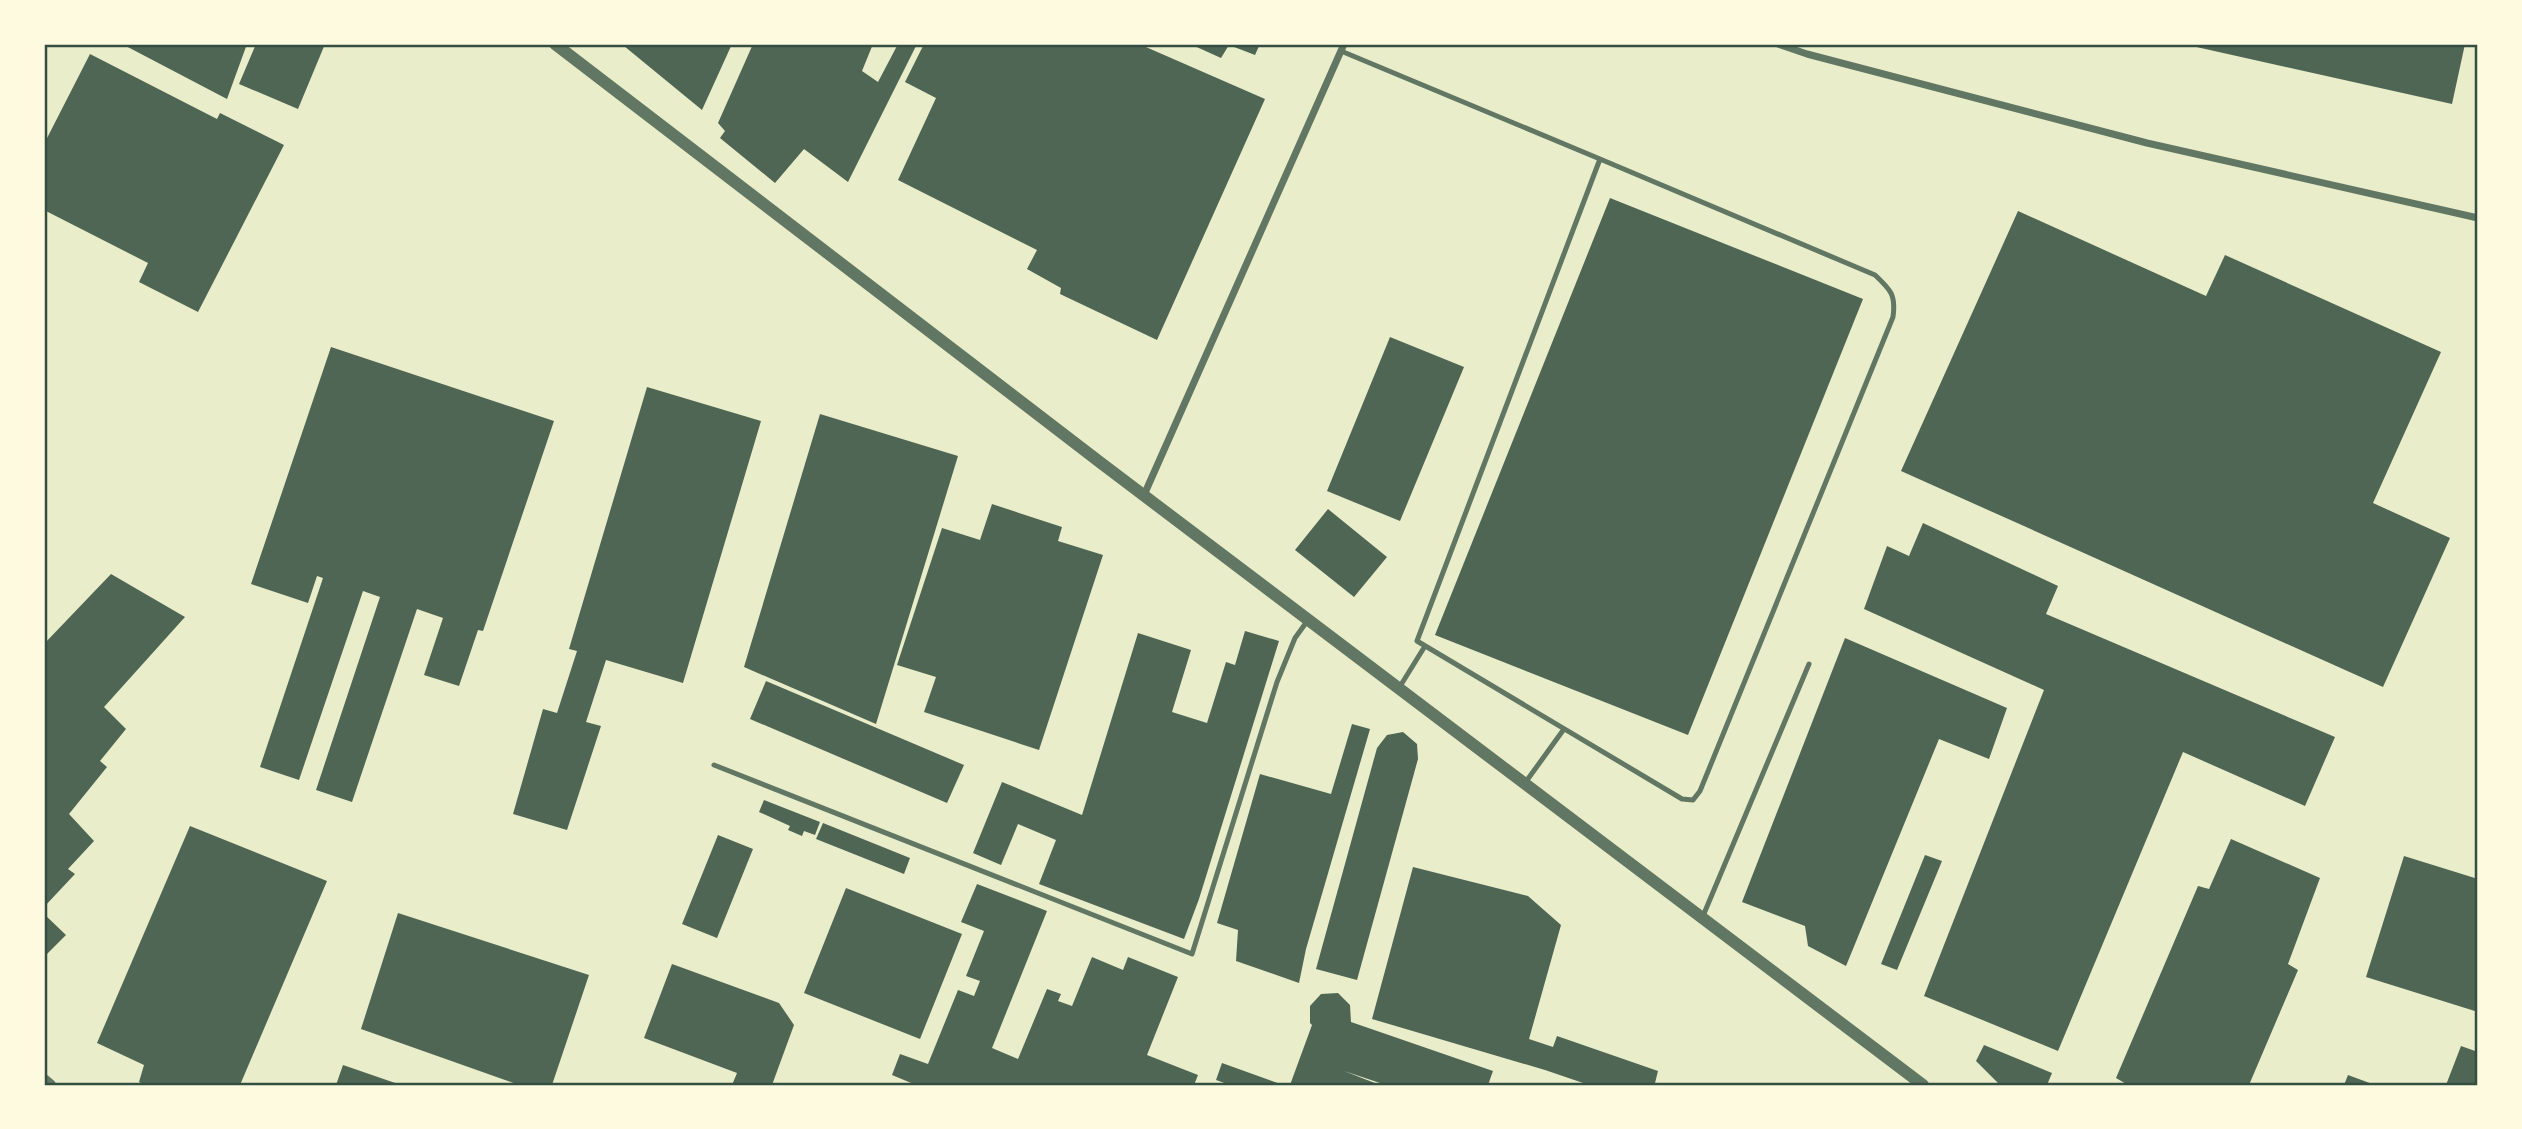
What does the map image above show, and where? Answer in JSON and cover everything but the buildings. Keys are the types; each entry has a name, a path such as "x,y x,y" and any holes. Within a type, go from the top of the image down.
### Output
{"street":[{"path":"555,44 1398,689 1923,1085"},
{"path":"1778,44 1807,54 2147,143 2478,218"},
{"path":"1144,495 1343,47"},
{"path":"44,1080 50,1085"}],"lane":[{"path":"1343,47 1875,275 1888,287 1896,301 1888,330 1700,791 1693,800 1682,799 1417,641 1601,159"},
{"path":"715,765 1192,954 1277,682 1295,638 1308,620"},
{"path":"1398,689 1426,646"},
{"path":"1701,919 1809,664"},
{"path":"1524,784 1564,729"}]}
